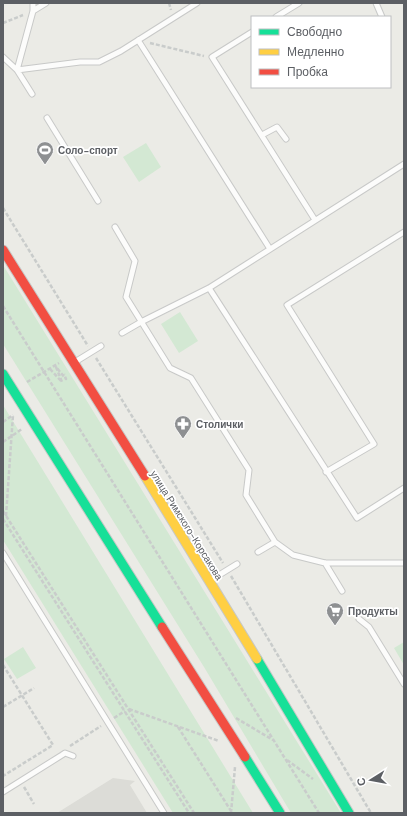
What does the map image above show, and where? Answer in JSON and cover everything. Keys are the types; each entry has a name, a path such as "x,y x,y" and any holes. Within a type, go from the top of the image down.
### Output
{"street":[{"name":"улица Римского-Корсакова","path":"3,250 210,580 349,813"},
{"path":"3,374 280,813"}],"lane":[{"path":"17,70 33,11 32,3"},
{"path":"33,11 46,3"},
{"path":"17,70 80,62 99,62 138,40 197,3"},
{"path":"278,16 299,3"},
{"path":"376,3 382,16"},
{"path":"251,33 212,57 315,220"},
{"path":"138,40 270,249"},
{"path":"3,57 17,70 32,94"},
{"path":"47,118 98,201"},
{"path":"262,136 277,127 286,139"},
{"path":"122,333 209,288 404,164"},
{"path":"115,227 135,261 126,297 170,368 191,378 248,470 246,495 275,542 294,555 325,563 404,563"},
{"path":"326,472 374,444 287,305 404,232"},
{"path":"209,288 357,518 404,488"},
{"path":"73,363 101,346"},
{"path":"258,552 275,542"},
{"path":"3,553 108,722 161,812"},
{"path":"325,563 342,592"},
{"path":"210,580 237,564"},
{"path":"359,619 368,627 404,684"},
{"path":"3,792 62,755 66,753 73,756"}],"path":[{"path":"3,23 33,11"},
{"path":"138,40 212,57"},
{"path":"3,208 228,570 371,813"},
{"path":"3,306 319,813"},
{"path":"27,382 62,361"},
{"path":"50,368 62,382 56,367 66,379 60,364"},
{"path":"3,422 13,415 6,516"},
{"path":"3,442 22,429"},
{"path":"3,511 194,813"},
{"path":"3,519 189,813"},
{"path":"3,665 53,745 3,776"},
{"path":"3,707 34,688"},
{"path":"64,750 129,709 219,741"},
{"path":"234,717 274,740"},
{"path":"178,727 231,812"},
{"path":"285,758 314,780"},
{"path":"231,812 235,767"}],"shaded area":[{"path":"113,778 135,781 130,785 147,813 57,813"}],"green space":[{"path":"146,143 161,167 139,182 123,157"},
{"path":"3,265 341,813 291,813 204,667 3,344"},
{"path":"180,312 198,341 179,353 161,324"},
{"path":"3,405 253,813 173,813 3,540"},
{"path":"404,642 404,665 394,648"},
{"path":"23,647 36,668 17,679 4,659"}],"traffic: fast":[{"path":"3,374 162,627"},
{"path":"257,659 349,813"},
{"path":"245,757 280,813"}],"traffic: slow":[{"path":"145,476 257,659"}],"traffic: jam":[{"path":"3,250 145,476"},
{"path":"162,627 245,757"}],"place":[{"name":"Соло-спорт","path":"45,165"},
{"name":"Столички","path":"183,439"},
{"name":"Продукты","path":"335,626"}]}
